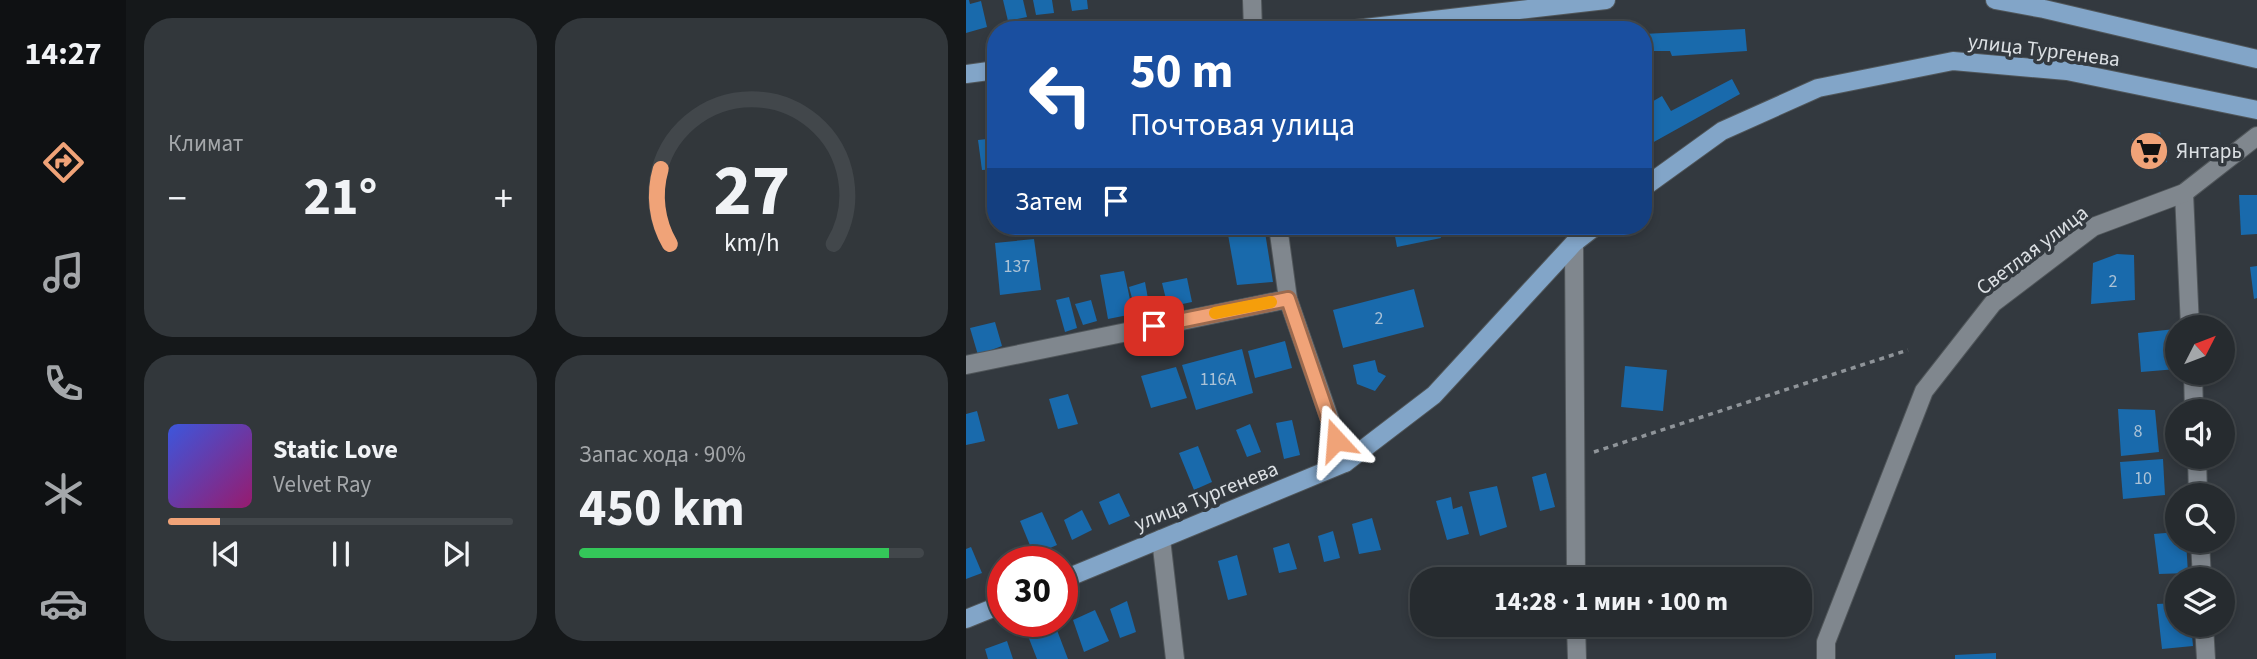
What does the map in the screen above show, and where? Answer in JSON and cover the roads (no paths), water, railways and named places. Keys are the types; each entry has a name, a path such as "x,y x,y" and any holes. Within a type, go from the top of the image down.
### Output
{"main road":[{"path":"1425,21 1606,0"},
{"path":"1995,0 2257,59"},
{"name":"улица Тургенева","path":"1652,182 1722,131 1818,89 1953,61 2067,71 2257,110"},
{"path":"966,74 987,71"},
{"name":"улица Тургенева","path":"1078,573 1345,463 1434,396 1584,235"},
{"path":"966,619 987,610"}],"street":[{"path":"1252,0 1253,21"},
{"name":"Светлая улица","path":"1826,659 1826,642 1924,391 1993,303 2093,227 2184,192 2257,136"},
{"path":"2184,192 2189,315"},
{"path":"1279,235 1288,299 1345,463"},
{"path":"1574,243 1576,567"},
{"path":"966,365 1288,299"},
{"path":"1161,539 1175,659"},
{"path":"1577,637 1577,659"},
{"path":"2205,637 2206,659"}],"place":[{"name":"Янтарь","path":"2149,151"}]}
